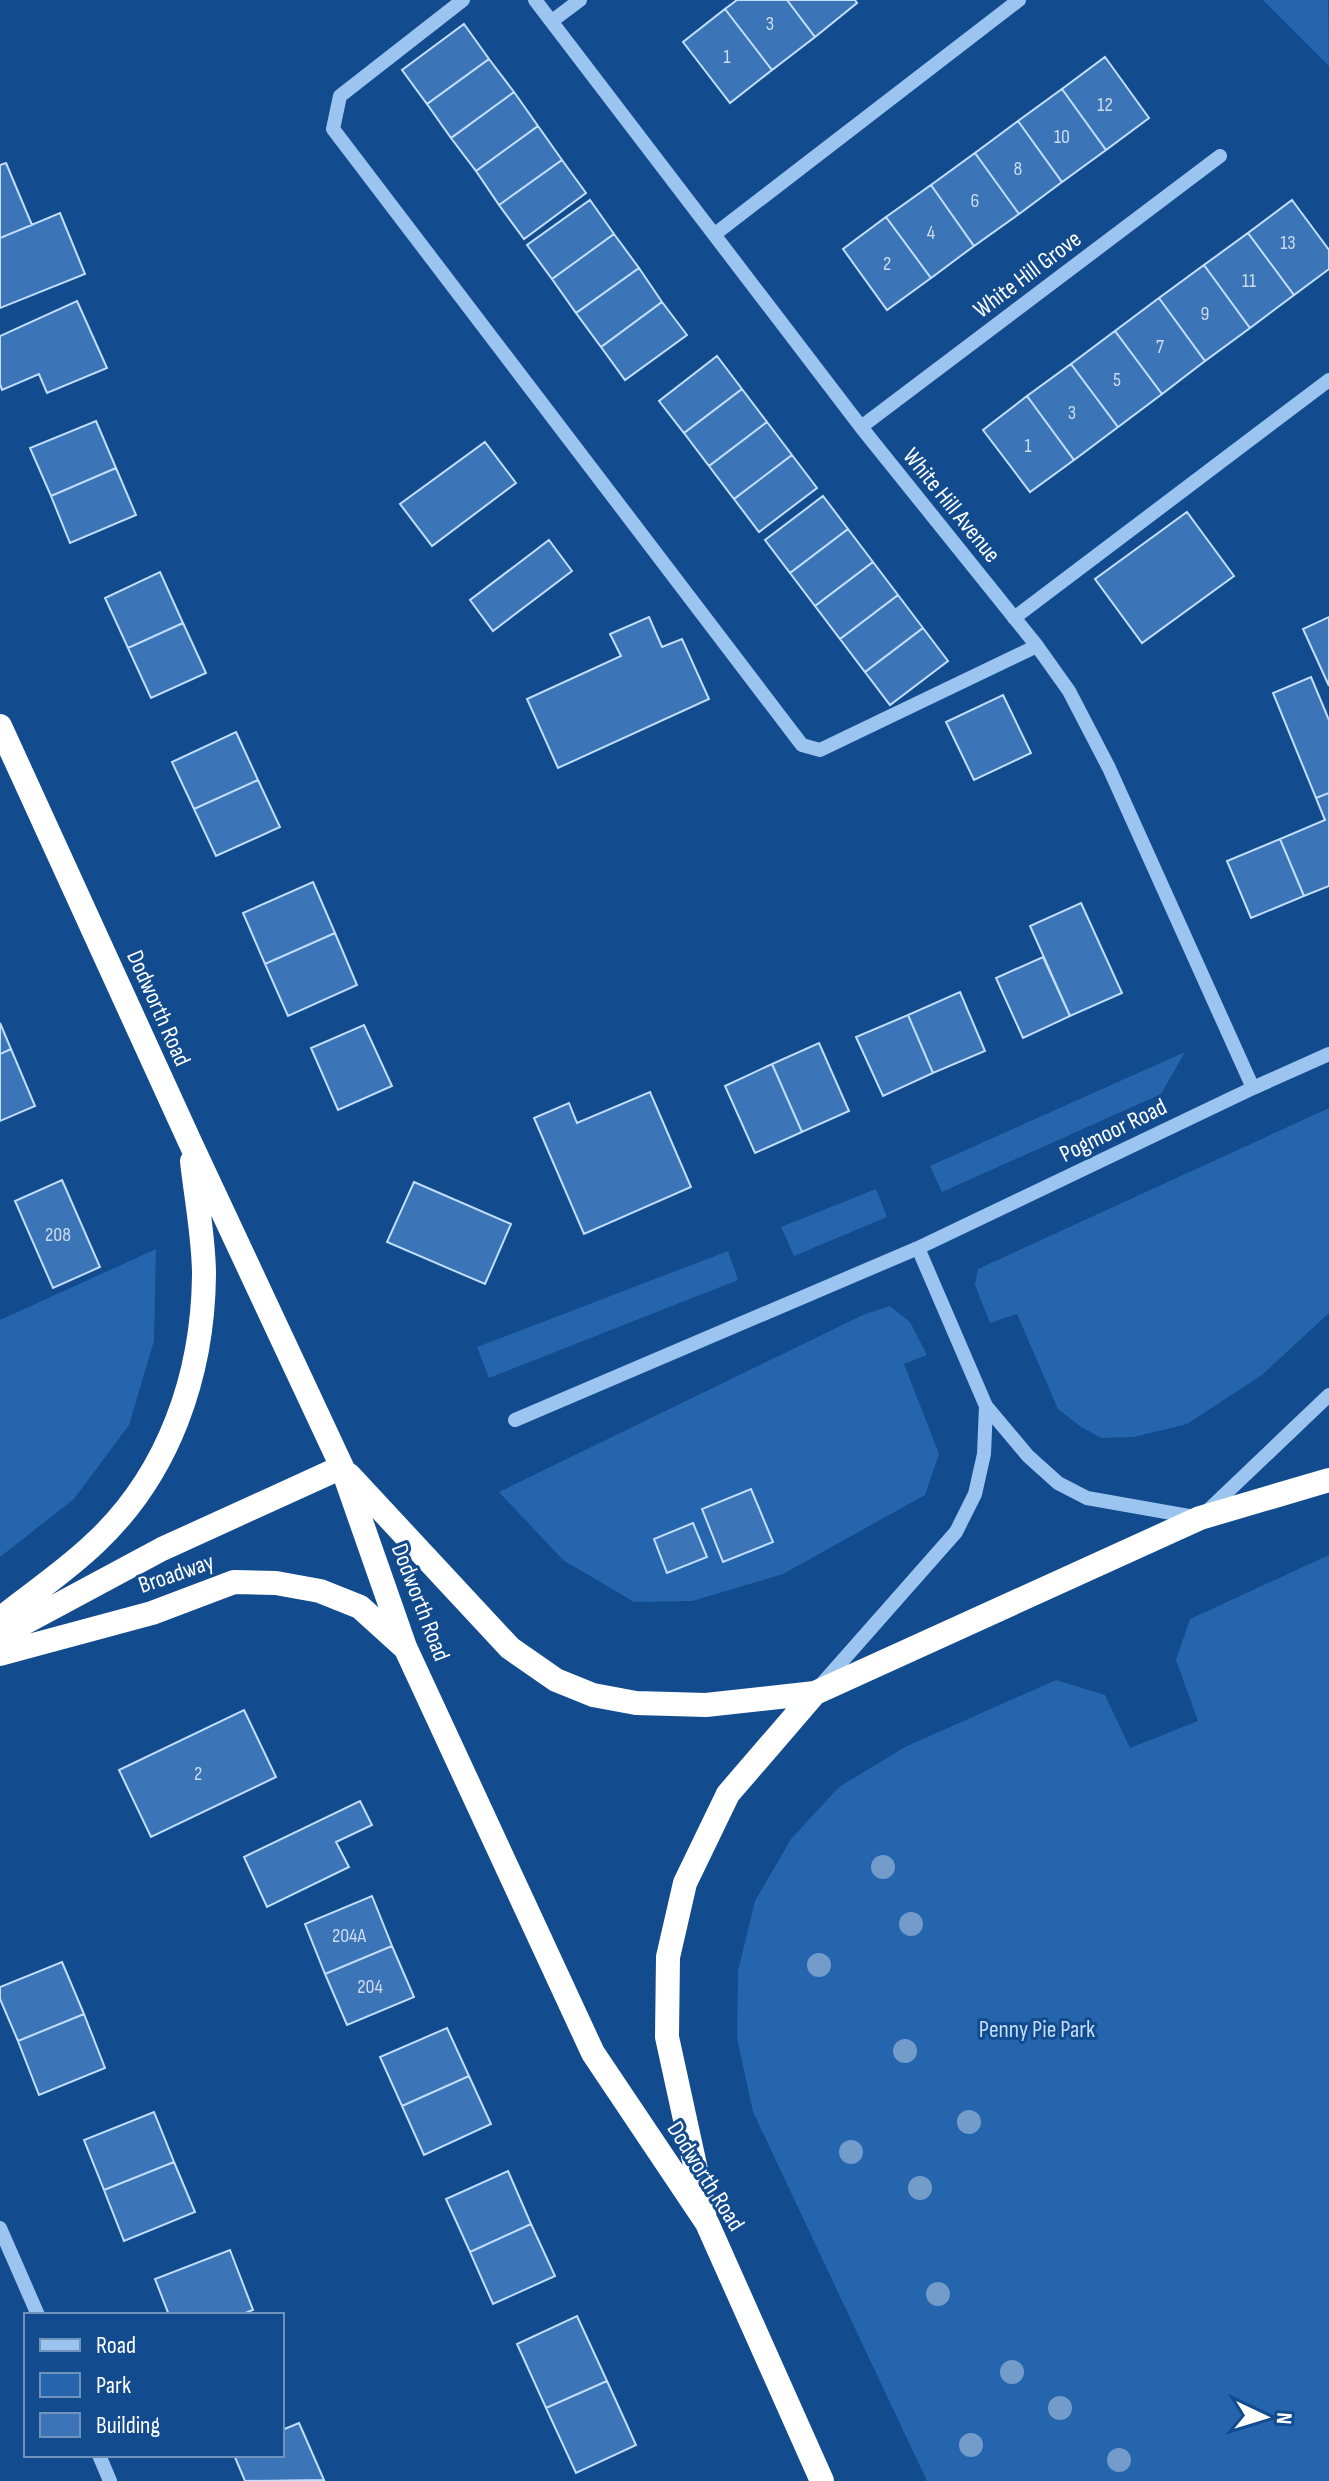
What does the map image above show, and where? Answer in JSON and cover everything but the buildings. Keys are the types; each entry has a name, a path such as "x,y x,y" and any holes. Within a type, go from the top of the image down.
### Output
{"highway":[{"name":"Dodworth Road","path":"0,726 342,1467 405,1647 593,2053 707,2223 822,2481"},
{"path":"0,1619 96,1543 153,1474 173,1434 190,1386 200,1335 204,1273 190,1142"},
{"path":"342,1467 510,1648 556,1680 593,1695 636,1703 706,1705 815,1693 1200,1518 1329,1480"},
{"name":"Broadway","path":"0,1636 185,1538 342,1467"},
{"name":"Broadway","path":"0,1654 152,1613 234,1582 276,1583 320,1591 360,1607 405,1647"},
{"path":"707,2223 667,2037 668,1957 685,1883 728,1794 815,1693"}],"street":[{"path":"463,0 340,96 333,129 802,745 820,750 1037,646"},
{"name":"White Hill Avenue","path":"535,0 861,427 1037,646 1069,691 1109,768 1253,1088"},
{"path":"552,21 580,0"},
{"path":"715,234 1019,0"},
{"name":"White Hill Grove","path":"861,427 1220,156"},
{"path":"1014,618 1329,380"},
{"name":"Pogmoor Road","path":"515,1420 918,1248 1329,1054"},
{"path":"918,1248 986,1406 1028,1456 1058,1483 1087,1498 1200,1518 1329,1395"},
{"path":"815,1693 956,1532 975,1494 984,1454 986,1406"},
{"path":"0,2228 37,2313"},
{"path":"100,2457 110,2481"}],"green space":[{"path":"1263,0 1328,0 1329,66"},
{"path":"1185,1052 1161,1094 942,1192 930,1166"},
{"path":"1329,1108 1329,1313 1262,1375 1187,1424 1134,1437 1102,1438 1058,1409 1017,1314 990,1323 975,1285 978,1269"},
{"path":"876,1189 887,1217 794,1256 781,1227"},
{"path":"156,1249 154,1341 129,1425 74,1499 0,1557 0,1320"},
{"path":"728,1251 738,1280 489,1378 477,1347"},
{"path":"890,1306 910,1322 927,1355 904,1364 939,1454 925,1495 783,1574 692,1601 634,1602 563,1560 499,1492 865,1314"},
{"name":"Penny Pie Park","path":"1329,1555 1329,2481 927,2481 753,2112 737,2038 738,1971 755,1901 791,1839 839,1787 905,1747 1056,1680 1105,1695 1130,1748 1198,1721 1176,1660 1190,1619"}]}
